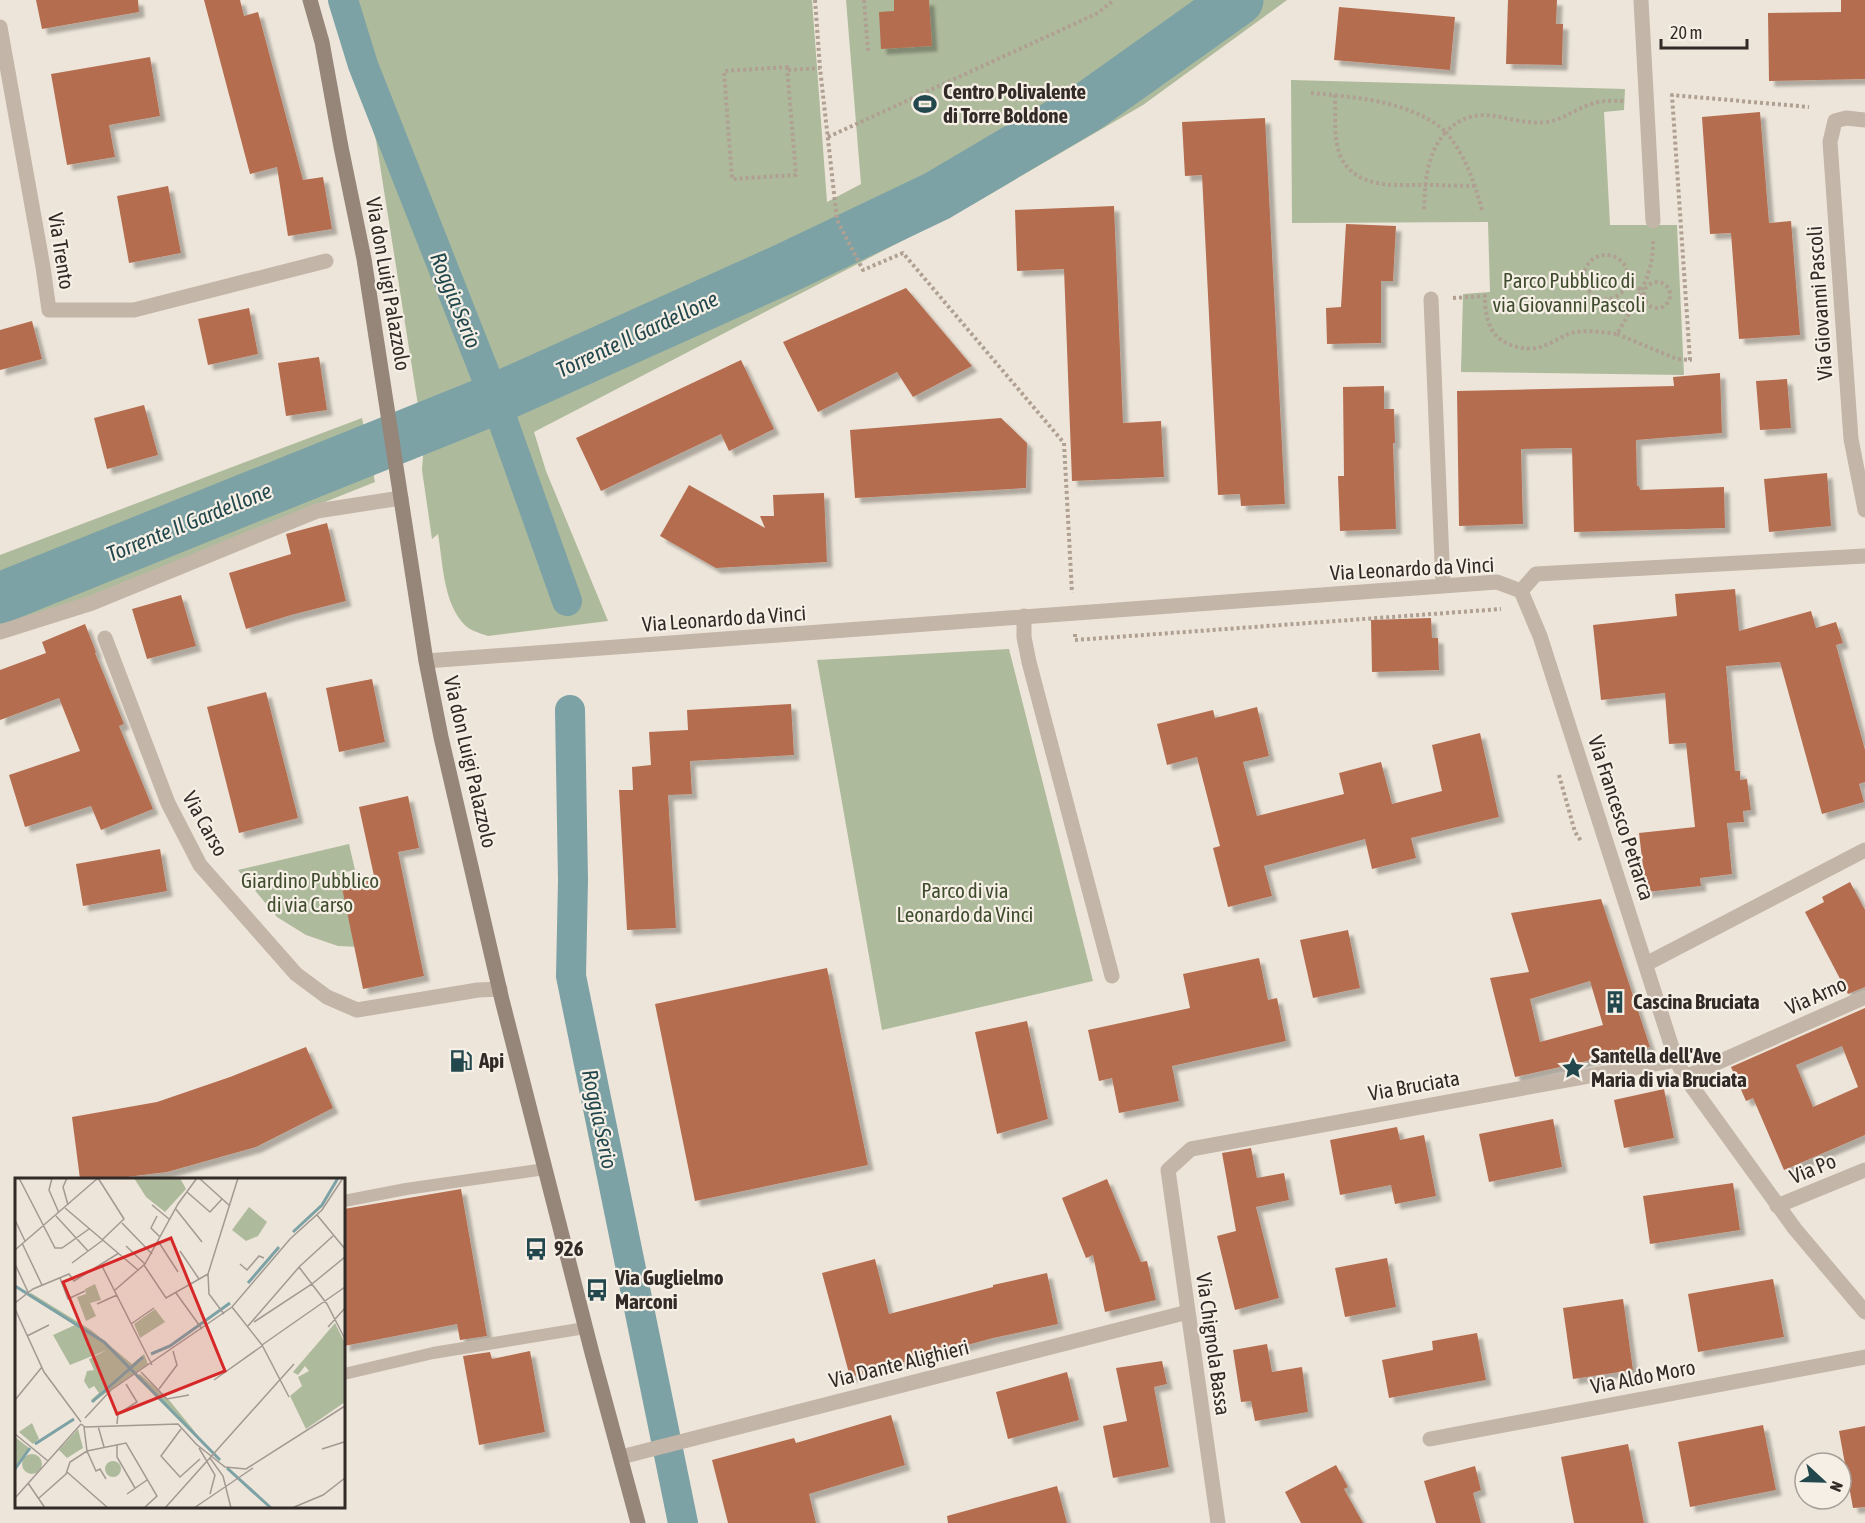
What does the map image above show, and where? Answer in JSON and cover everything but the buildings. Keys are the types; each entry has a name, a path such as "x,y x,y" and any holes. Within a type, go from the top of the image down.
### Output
{"street":[{"name":"Via don Luigi Palazzolo","path":"310,0 322,42 363,254 426,661 444,748 545,1169 638,1523"},
{"path":"1641,0 1653,221"},
{"name":"Via Trento","path":"0,27 49,310 134,310 326,261"},
{"name":"Via Giovanni Pascoli","path":"1865,120 1846,118 1835,121 1830,142 1851,440 1865,510"},
{"path":"1431,299 1443,585"},
{"path":"0,632 92,603 317,511 401,498"},
{"name":"Via Leonardo da Vinci","path":"426,661 1443,585 1497,582 1521,591 1536,574 1865,556"},
{"name":"Via Francesco Petrarca","path":"1521,591 1540,636 1677,1060 1685,1077 1777,1206 1865,1312"},
{"path":"1024,616 1024,637 1029,662 1112,975"},
{"name":"Via Carso","path":"105,638 168,803 200,865 296,974 327,998 357,1010 478,990 500,989"},
{"path":"1646,964 1865,850"},
{"name":"Via Arno","path":"1685,1077 1865,997"},
{"name":"Via Bruciata","path":"1168,1170 1191,1149 1677,1060"},
{"name":"Via Chignola Bassa","path":"1168,1170 1218,1523"},
{"name":"Via Po","path":"1777,1206 1865,1170"},
{"name":"Via Dante Alighieri","path":"621,1457 1188,1312"},
{"name":"Via Aldo Moro","path":"1430,1439 1865,1357"}],"lane":[{"path":"345,1201 406,1189 545,1169"},
{"path":"345,1374 433,1353 585,1328"}],"path":[{"path":"815,0 837,220 856,259 863,270 903,253 1064,443 1075,640 1502,609"},
{"path":"864,0 868,51"},
{"path":"828,137 1098,13 1114,0"},
{"path":"788,70 796,175 732,179 724,71 787,67 788,70 820,68"},
{"path":"1311,93 1365,99 1428,118 1446,132 1456,144 1468,165 1482,210"},
{"path":"1335,95 1340,153 1351,171 1365,180 1387,185 1476,186"},
{"path":"1431,299 1485,296 1487,316 1494,334 1514,346 1538,348 1572,333 1586,331 1617,334 1677,359 1690,360 1672,95 1809,107"},
{"path":"1425,210 1428,164 1437,144 1446,132 1465,117 1478,115 1533,123 1545,122 1568,116 1596,102 1645,100"},
{"path":"1617,334 1644,291 1653,283 1662,283 1668,288 1669,300 1663,306 1655,308 1645,300 1644,291 1652,263 1653,221"},
{"path":"1609,255 1623,263 1628,272 1626,285 1620,294 1604,298 1590,291 1584,277 1592,261 1600,256 1609,255"},
{"path":"1626,285 1644,291"},
{"path":"1559,775 1575,832 1582,841"}],"green space":[{"path":"335,0 812,0 827,202 861,184 846,0 1287,0 1143,105 975,203 534,432 546,471 608,621 488,636 467,627 456,613 447,592 438,534 432,539 422,470 424,443 376,140"},
{"name":"Parco Pubblico di via Giovanni Pascoli","path":"1291,80 1625,89 1624,110 1604,112 1610,225 1677,225 1684,375 1461,372 1463,294 1490,292 1488,222 1292,223"},
{"path":"362,418 375,482 0,632 0,555"},
{"name":"Parco di via Leonardo da Vinci","path":"1009,649 1093,981 882,1030 817,660"},
{"name":"Giardino Pubblico di via Carso","path":"349,844 355,870 346,872 360,947 338,946 306,935 277,917 238,870"}],"waterway":[{"name":"Roggia Serio","path":"343,0 363,65 495,399 567,601"},
{"name":"Torrente Il Gardellone","path":"0,598 495,399 784,269 937,196 1089,106 1238,0"},
{"name":"Roggia Serio","path":"570,710 573,880 571,976 683,1523"}],"place":[{"name":"Centro Polivalente di Torre Boldone","path":"925,104"},
{"name":"Cascina Bruciata","path":"1615,1002"},
{"name":"Api","path":"461,1061"},
{"name":"Santella dell'Ave Maria di via Bruciata","path":"1573,1068"},
{"name":"926","path":"536,1249"},
{"name":"Via Guglielmo Marconi","path":"597,1290"}]}
